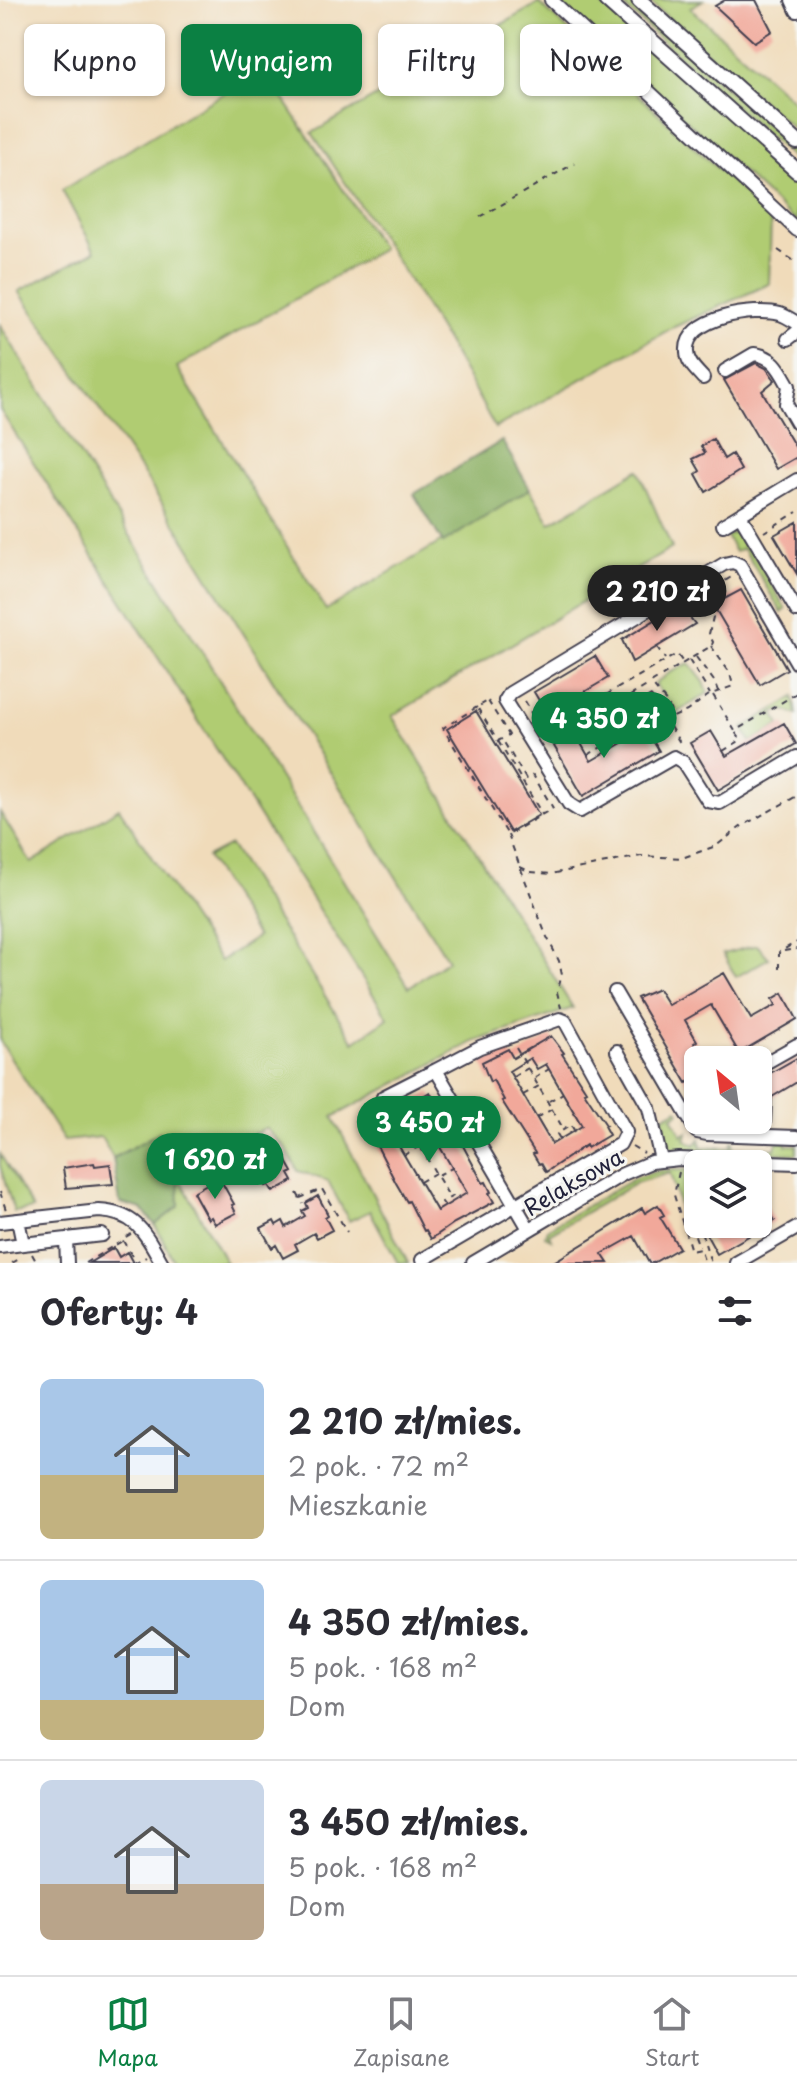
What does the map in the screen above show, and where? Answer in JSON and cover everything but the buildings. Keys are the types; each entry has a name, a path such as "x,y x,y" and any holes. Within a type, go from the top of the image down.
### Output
{"main road":[{"path":"606,0 797,171"},
{"path":"639,0 797,142"}],"street":[{"path":"551,0 797,230"},
{"path":"792,0 797,11"},
{"path":"703,378 689,361 686,351 689,338 695,331 731,315 764,312 781,314 797,323"},
{"path":"725,371 754,354 776,363 789,386 786,404 797,423"},
{"path":"723,525 797,480"},
{"path":"740,515 797,611 775,625"},
{"path":"797,663 740,565 729,562 510,693 505,701 569,804 580,811 674,757 683,762 708,801 714,804 797,757"},
{"path":"615,992 684,1111"},
{"path":"386,1095 480,1047 560,1019 565,1021 624,1127 625,1137 620,1144 422,1260"},
{"path":"772,1059 797,1045"},
{"path":"617,1051 649,1108 661,1160"},
{"path":"626,1065 649,1051"},
{"path":"436,1070 529,1229"},
{"path":"701,1134 797,1137"},
{"name":"Relaksowa","path":"473,1263 623,1174 661,1160 797,1163"},
{"path":"28,1250 9,1219 113,1211 142,1228 162,1263"},
{"path":"736,1263 797,1228"},
{"path":"0,1247 28,1250 66,1239 102,1235"},
{"path":"66,1239 67,1263"}],"path":[{"path":"480,217 575,163"},
{"path":"778,250 797,263"},
{"path":"759,535 797,512"},
{"path":"630,696 711,646 713,642 709,634 713,617 700,596 735,575"},
{"path":"651,683 668,704 673,717 712,694 733,686 730,673 711,646"},
{"path":"657,647 666,660"},
{"path":"580,694 587,706 677,654 684,664"},
{"path":"695,656 712,678 718,693"},
{"path":"689,660 741,740 723,751"},
{"path":"632,681 638,691"},
{"path":"636,705 657,692"},
{"path":"735,731 797,694"},
{"path":"651,696 687,755"},
{"path":"500,740 509,735 488,701 443,728 508,835 559,961 562,975 557,992 565,1021"},
{"path":"477,707 526,779 533,775 553,808 508,835"},
{"path":"540,745 586,718"},
{"path":"602,729 614,748"},
{"path":"500,740 542,815"},
{"path":"588,755 610,742"},
{"path":"673,747 679,743"},
{"path":"520,867 551,874 641,856 682,858 716,846 742,826 797,796"},
{"path":"779,952 797,942"},
{"path":"779,952 797,949"},
{"path":"779,952 779,969"},
{"path":"510,1037 564,1130"},
{"path":"513,1077 528,1068"},
{"path":"534,1078 549,1069"},
{"path":"523,1095 539,1086"},
{"path":"548,1101 563,1093"},
{"path":"386,1095 450,1198"},
{"path":"537,1118 552,1109"},
{"path":"560,1139 557,1134 571,1125 574,1130"},
{"path":"413,1135 428,1126"},
{"path":"394,1137 409,1128"},
{"path":"424,1153 439,1145"},
{"path":"404,1155 420,1146"},
{"path":"420,1182 452,1168"},
{"path":"679,1168 674,1195 684,1226"},
{"path":"300,1198 322,1189 347,1232"},
{"path":"0,1192 9,1219"},
{"path":"297,1193 303,1204"},
{"path":"445,1206 442,1202 457,1194 459,1198"},
{"path":"85,1263 135,1231"},
{"path":"687,1238 691,1251 700,1249"},
{"path":"696,1238 705,1263"},
{"path":"702,1238 711,1263"},
{"path":"123,1241 136,1263 151,1255"},
{"path":"12,1263 28,1250 37,1263"}],"green space":[{"path":"557,0 598,0 625,24 583,24"},
{"path":"617,0 628,0 797,152 797,162 651,31 651,24 644,24"},
{"path":"648,0 703,0 690,8 797,104 797,132"},
{"path":"539,3 562,24 520,24 520,96 639,96 771,218 769,284 672,328 495,428 431,315 312,133 378,95 504,96 502,24"},
{"path":"651,48 797,180 797,223 651,87"},
{"path":"219,96 282,96 382,249 177,367 326,610 530,489 550,523 638,470 672,548 392,716 573,1008 473,1042 333,1117 408,1263 398,1263 370,1211 349,1221 328,1181 298,1171 285,1147 265,1128 178,1176 226,1263 175,1263 155,1225 179,1206 160,1133 113,1158 101,1137 64,1141 0,1041 0,812 31,863 119,808 220,961 257,937 207,857 230,845 354,1042 388,1018 0,410 0,325 409,987 448,960 141,470 19,291 95,251 62,190"},
{"path":"502,441 530,489 443,543 414,494"},
{"path":"733,533 745,540 786,609 782,613 743,548 735,552 726,536"},
{"path":"689,663 704,682 708,693 675,714 655,684"},
{"path":"794,697 797,715 784,710 774,713 780,725 751,742 743,728"},
{"path":"757,945 769,958 736,977 723,954"},
{"path":"678,1109 679,1112 672,1117 682,1135 687,1134 685,1139 695,1145 700,1139 701,1147 730,1148 733,1140 733,1148 775,1149 777,1141 797,1145 797,1154 772,1153 772,1150 672,1149 668,1145 663,1117"},
{"path":"160,1132 178,1176 179,1206 155,1225 142,1209 120,1203 113,1158"},
{"path":"0,1154 33,1209 14,1212 0,1166"},
{"path":"662,1170 684,1170 684,1223 670,1173 638,1182 549,1234 551,1239 545,1236 547,1229 637,1177"}]}
